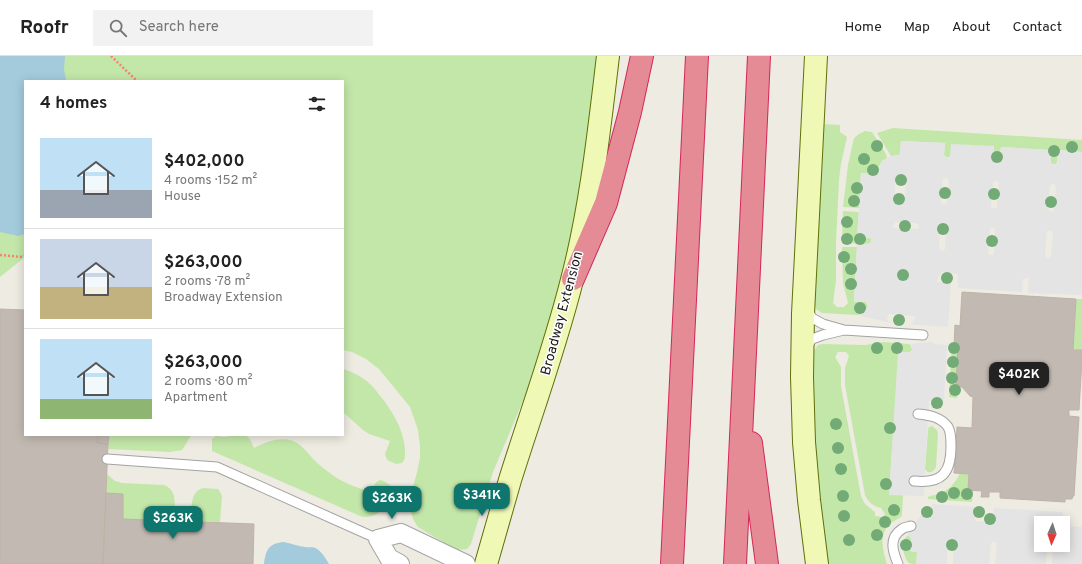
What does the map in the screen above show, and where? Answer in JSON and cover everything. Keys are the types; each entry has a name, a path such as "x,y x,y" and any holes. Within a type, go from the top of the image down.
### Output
{"highway":[{"path":"573,279 606,203 630,112 642,56"},
{"path":"672,564 696,56"},
{"path":"735,564 759,56"},
{"path":"744,387 767,564"}],"main road":[{"name":"Broadway Extension","path":"486,564 510,480 554,345 573,279 590,200 608,56"},
{"path":"816,56 803,302 802,378 804,450 808,500 817,564"}],"street":[{"path":"391,562 378,539 401,533 466,564"}],"lane":[{"path":"803,302 812,318 823,324 844,330 923,334"},
{"path":"802,354 812,339 844,330"},
{"path":"914,481 932,481 940,477 947,470 950,461 951,448 948,428 940,420 929,415 918,414"},
{"path":"107,459 217,467 378,539"},
{"path":"898,564 893,552 892,543 896,535 902,529 911,526"}],"path":[{"path":"111,56 136,80"},
{"path":"0,255 24,256"}],"green space":[{"path":"0,56 597,56 578,202 560,289 533,377 493,472 471,544 467,549 457,550 418,527 413,519 410,508 410,498 420,458 420,446 418,430 410,407 379,369 366,359 352,352 344,350 344,80 24,80 24,258 0,277"},
{"path":"823,124 840,125 840,132 847,137 839,180 836,281 833,303 837,307 844,307 848,303 843,283 842,247 857,247 854,301 866,302 868,306 864,313 857,315 822,313 816,309 814,304"},
{"path":"893,128 1082,140 1082,152 1058,150 1057,162 1056,164 1052,164 1051,150 1001,147 999,160 997,161 994,160 994,147 946,157 944,155 945,143 901,141 899,155 891,156 877,133"},
{"path":"865,131 872,132 887,158 882,161 875,174 861,173 859,208 843,207 848,165 854,138"},
{"path":"843,211 859,212 857,237 871,238 871,242 869,244 842,243"},
{"path":"1076,299 1082,299 1082,350 1073,350"},
{"path":"883,342 909,344 912,350 910,352 899,352 889,494 903,495 902,515 886,528 884,533 882,543 887,564 828,564 815,456 813,352 818,345 822,344 865,345","holes":["838,352 846,352 849,356 845,368 845,385 865,495 872,504 881,508 885,514 883,517 875,516 875,512 865,504 861,496 841,386 841,367 835,357"]},
{"path":"952,345 958,346 956,386 958,386 957,398 949,397"},
{"path":"344,369 358,375 367,381 375,389 390,410 400,428 404,442 405,456 402,463 396,464 387,460 385,454 390,441 369,434 344,413"},
{"path":"932,426 937,430 938,434 936,467 932,471 928,472 925,469 928,430 929,427"},
{"path":"109,436 190,436 182,450 170,452 108,449"},
{"path":"216,436 248,437 254,448 271,441 283,439 295,442 323,468 347,484 371,492 378,481 381,480 387,483 391,486 388,500 382,510 377,514 366,517 360,516 212,451 212,439"},
{"path":"960,473 969,474 968,490 973,491 972,502 928,499 928,497 940,494 949,488"},
{"path":"107,474 115,481 122,483 164,485 169,488 174,495 175,500 174,521 123,519 123,494 106,493"},
{"path":"203,488 218,489 222,496 220,522 191,521 193,497 195,493"},
{"path":"907,536 911,538 910,551 918,552 916,564 909,563 904,553 902,542"}],"shaded area":[{"path":"901,141 945,143 944,155 946,157 950,157 951,144 994,146 994,160 997,161 1000,158 1001,147 1051,150 1052,164 1056,164 1057,162 1058,150 1082,152 1082,295 1028,293 1028,278 1023,279 1022,292 958,288 958,274 942,272 938,277 937,282 951,284 948,327 908,324 911,324 914,320 915,317 913,316 889,314 887,319 892,323 857,315 864,313 868,306 866,302 854,302 857,243 869,244 871,242 870,238 857,237 861,173 875,174 882,161 891,156 899,155","holes":["899,175 904,175 906,177 905,201 896,202 895,178","943,178 947,178 949,180 947,203 946,205 941,202","994,181 997,181 999,183 997,206 996,208 992,208 993,183","1051,184 1054,184 1056,187 1054,210 1053,212 1048,209 1050,186","896,222 916,223 918,224 919,228 894,228 893,225","945,225 945,249 943,252 939,248 940,227","994,228 994,254 989,255 990,229","1047,231 1051,231 1053,233 1051,256 1050,258 1046,258"]},
{"path":"932,342 934,344 947,345 944,401 929,401 924,496 889,495 898,352 912,351 909,344"},
{"path":"932,504 976,507 976,521 991,523 993,521 994,508 1063,512 1063,516 1034,516 1034,552 1047,552 1046,564 995,564 997,544 992,542 989,564 953,564 954,540 949,539 947,564 916,564 917,552 910,551 911,538 907,536 923,512 925,517 931,518"},
{"path":"1070,526 1082,527 1082,564 1052,564 1053,552 1070,552"}],"water":[{"path":"0,56 65,56 64,69 66,80 24,80 24,234 18,236 0,232"},
{"path":"283,542 302,547 316,548 329,564 264,564 269,548 274,544"}],"building":[{"path":"962,292 1076,299 1073,350 1082,350 1082,359 1079,410 1069,410 1069,416 1079,417 1074,496 1072,499 1065,499 1065,502 1000,498 1000,492 989,492 989,497 981,497 982,491 968,490 969,474 954,473 957,427 972,428 973,397 970,396 962,387 956,386 958,346 954,346 955,325 960,326"},
{"path":"0,309 24,310 24,436 98,436 97,443 108,444 103,564 0,564"},
{"path":"98,436 109,436 108,444 97,443"},
{"path":"106,493 123,494 123,519 254,524 253,564 103,564"}]}
